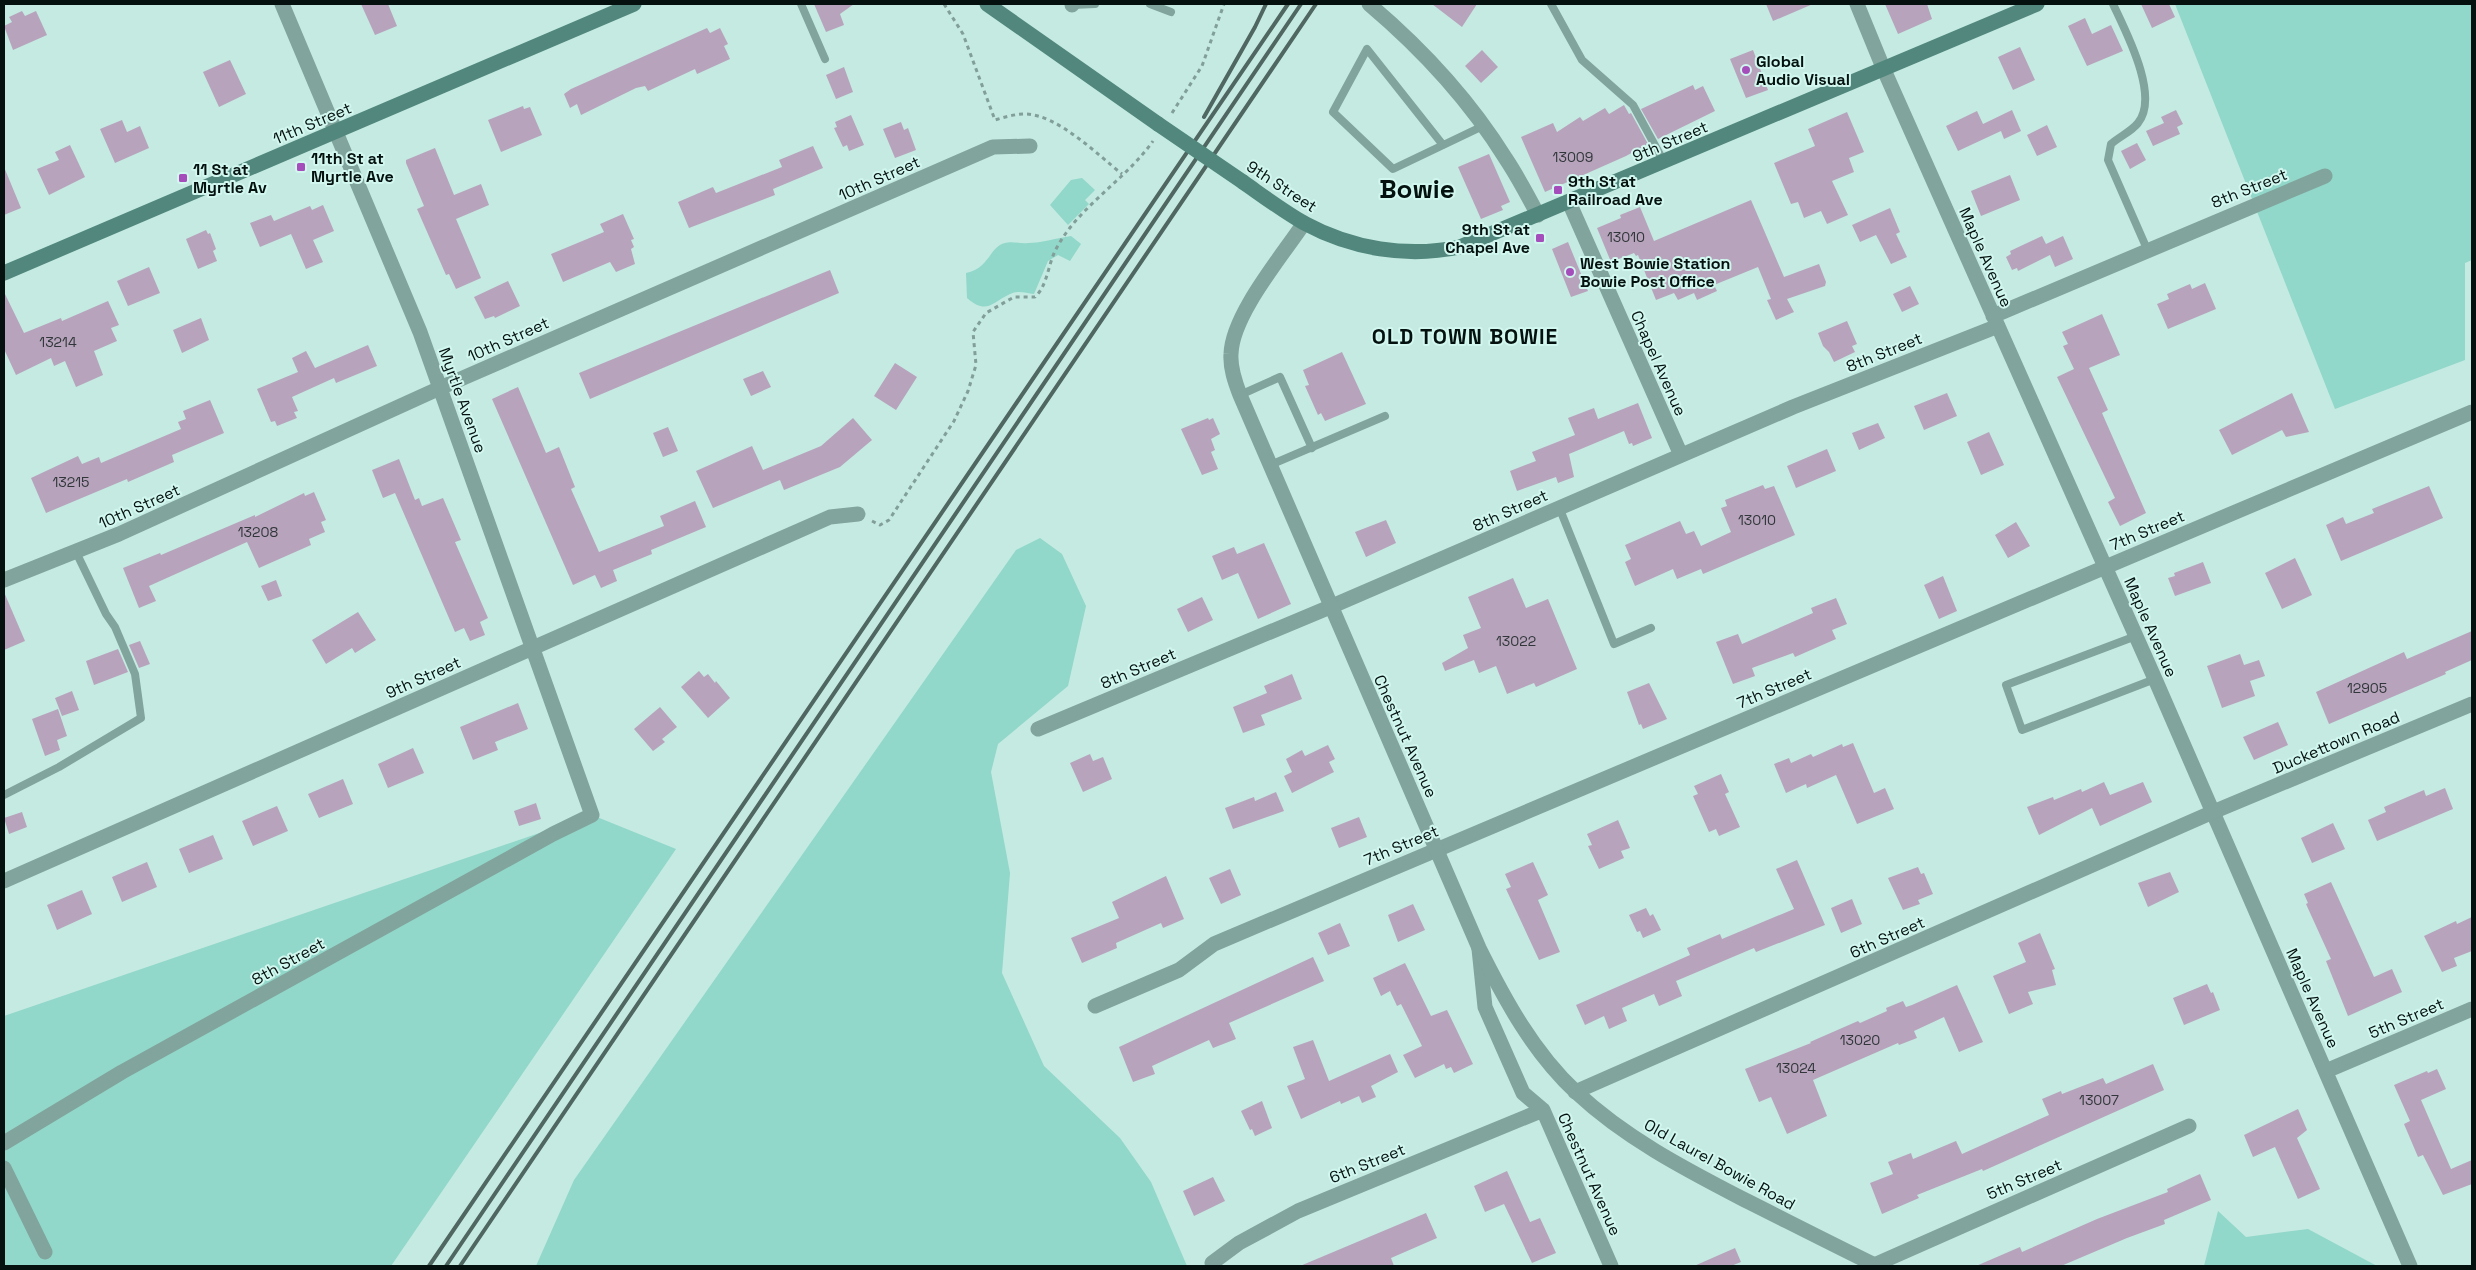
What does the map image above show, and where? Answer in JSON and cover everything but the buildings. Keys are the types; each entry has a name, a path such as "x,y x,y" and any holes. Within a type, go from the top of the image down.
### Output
{"main road":[{"name":"11th Street","path":"4,273 634,4"},
{"name":"9th Street","path":"987,4 1160,127 1304,223 1332,236 1363,245 1415,253 1460,247 2037,4"}],"street":[{"name":"Myrtle Avenue","path":"282,4 420,332 592,815"},
{"path":"1370,4 1428,60 1482,126 1506,158 1538,215"},
{"name":"Maple Avenue","path":"1856,4 2155,679 2410,1266"},
{"name":"10th Street","path":"4,580 76,552 440,388 993,147 1030,146"},
{"name":"8th Street","path":"1038,729 1330,607 1995,321 2147,249 2325,176"},
{"name":"Chapel Avenue","path":"1569,202 1681,455"},
{"name":"Chestnut Avenue","path":"1304,223 1235,329 1230,355 1232,369 1240,395 1330,607 1479,948 1485,1007 1523,1093 1542,1110 1612,1266"},
{"name":"7th Street","path":"1095,1006 1179,970 1214,944 2472,412"},
{"name":"9th Street","path":"4,881 830,517 858,514"},
{"name":"Duckettown Road","path":"2213,812 2472,704"},
{"name":"6th Street","path":"1575,1092 2213,812"},
{"name":"8th Street","path":"4,1143 122,1072 552,834 592,815"},
{"name":"Old Laurel Bowie Road","path":"1479,948 1522,1028 1548,1063 1575,1092 1629,1134 1684,1168 1876,1266"},
{"name":"5th Street","path":"2326,1071 2472,1009"},
{"name":"6th Street","path":"1212,1263 1239,1243 1298,1211 1542,1110"},
{"name":"5th Street","path":"1876,1266 2189,1126"},
{"path":"4,1168 45,1252"}],"lane":[{"path":"801,4 825,59"},
{"path":"1072,4 1095,4"},
{"path":"1150,4 1171,12"},
{"path":"1551,4 1582,60 1633,105 1664,162"},
{"path":"2113,4 2137,60 2146,93 2144,111 2138,124 2111,144 2108,160 2147,249"},
{"path":"1443,145 1367,49 1333,112 1393,169 1443,145 1482,126"},
{"path":"1240,395 1280,377 1312,448"},
{"path":"1270,465 1385,416"},
{"path":"1559,507 1614,644 1651,628"},
{"path":"4,794 59,767 141,718 135,674 115,627 106,614 76,552"},
{"path":"2136,636 2006,685 2022,730 2155,679"}],"path":[{"path":"944,4 963,34 995,120 1025,114 1042,117 1079,140 1122,174"},
{"path":"858,514 880,525 889,520 954,421 968,391 976,364 973,332 986,313 1014,297 1035,297 1041,291 1055,251 1070,229 1122,174 1160,127 1202,66 1224,4"}],"green space":[{"path":"2175,4 2472,4 2472,260 2465,263 2465,360 2335,409"},
{"path":"1082,178 1095,190 1085,200 1089,204 1068,225 1050,205 1071,180"},
{"path":"1071,236 1081,244 1070,261 1058,255 1048,261 1034,294 1016,292 984,307 967,298 966,273 980,267 1000,245 1008,242 1039,242"},
{"path":"1040,538 1062,554 1086,606 1068,686 998,744 991,772 1010,873 1002,973 1044,1066 1120,1138 1151,1182 1187,1266 536,1266 574,1180 1016,550"},
{"path":"592,815 676,849 391,1266 4,1266 4,1016"},
{"path":"2218,1211 2246,1237 2308,1229 2377,1266 2204,1266"}],"railway":[{"path":"1204,117 1266,4"},
{"path":"429,1266 1288,4"},
{"path":"446,1266 1301,4"},
{"path":"460,1266 1316,4"}],"place":[{"name":"Global Audio Visual","path":"1746,70"},
{"name":"11th St at Myrtle Ave","path":"301,167"},
{"name":"11 St at Myrtle Av","path":"183,178"},
{"name":"9th St at Railroad Ave","path":"1558,190"},
{"name":"9th St at Chapel Ave","path":"1540,238"},
{"name":"West Bowie Station Bowie Post Office","path":"1570,272"}],"district":[{"name":"Bowie","path":"1417,189"},
{"name":"OLD TOWN BOWIE","path":"1465,337"}]}
